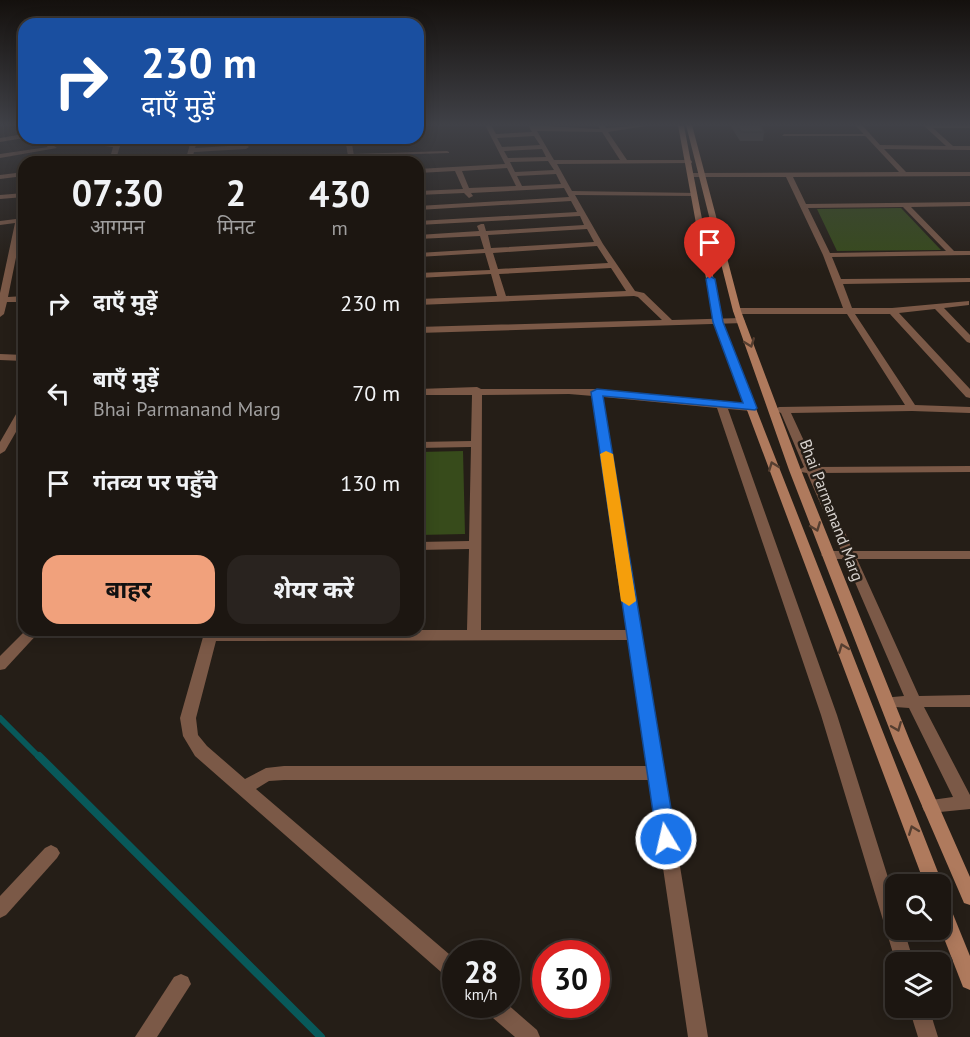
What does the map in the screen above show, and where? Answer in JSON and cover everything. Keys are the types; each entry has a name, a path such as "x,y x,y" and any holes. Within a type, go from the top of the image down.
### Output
{"street":[{"path":"460,173 489,250 502,298"},
{"path":"520,188 513,174 527,173"},
{"path":"559,173 599,244 632,293"},
{"name":"Bhai Parmanand Marg","path":"697,173 739,316 780,410 795,470 827,555 970,897"},
{"path":"698,176 970,174"},
{"path":"0,177 18,175"},
{"path":"789,175 827,255 848,309 912,408"},
{"name":"Bhai Parmanand Marg","path":"698,176 695,194 718,322 930,874"},
{"path":"424,193 566,186"},
{"path":"424,208 572,196 695,194"},
{"path":"0,197 18,196"},
{"path":"959,204 970,214"},
{"path":"804,206 970,204"},
{"path":"905,205 952,253"},
{"path":"424,223 582,214"},
{"path":"0,223 18,220"},
{"path":"424,237 590,228"},
{"path":"0,314 18,231"},
{"path":"424,255 599,244"},
{"path":"827,255 970,253"},
{"path":"0,257 11,256"},
{"path":"424,276 613,265"},
{"path":"837,282 970,280"},
{"path":"424,302 632,293 640,295 670,323"},
{"path":"4,300 18,299"},
{"path":"424,330 718,322 739,316 848,309 892,311 966,303"},
{"path":"937,306 970,340"},
{"path":"892,311 970,395"},
{"path":"0,357 18,358"},
{"path":"424,392 477,390 597,392 751,408"},
{"path":"474,635 477,390"},
{"path":"597,392 698,1037"},
{"path":"721,405 829,715 902,952"},
{"path":"930,806 967,802 914,702 850,555 780,410 912,408 970,410"},
{"path":"0,451 18,420"},
{"path":"424,445 476,444"},
{"path":"795,470 970,469"},
{"path":"424,546 474,545"},
{"path":"827,555 970,555"},
{"path":"424,635 634,635"},
{"path":"0,665 28,636"},
{"path":"210,636 188,718 191,736 201,751 442,960"},
{"path":"887,702 970,701"},
{"path":"244,788 266,775 284,772 656,773"},
{"path":"0,909 51,853"},
{"path":"951,931 970,980"},
{"path":"145,1037 181,984"},
{"path":"508,1018 530,1037"},
{"path":"922,1018 928,1037"}],"lane":[{"path":"11,256 18,255"}],"green space":[{"path":"901,208 941,250 837,251 817,209"},
{"path":"463,451 465,534 424,535 424,452"}],"waterway":[{"path":"0,718 40,758"},
{"path":"39,756 321,1037"}],"slow traffic":[{"path":"606,454 629,601"}],"route":[{"path":"666,839 597,392 751,408 718,322 710,279"}]}
